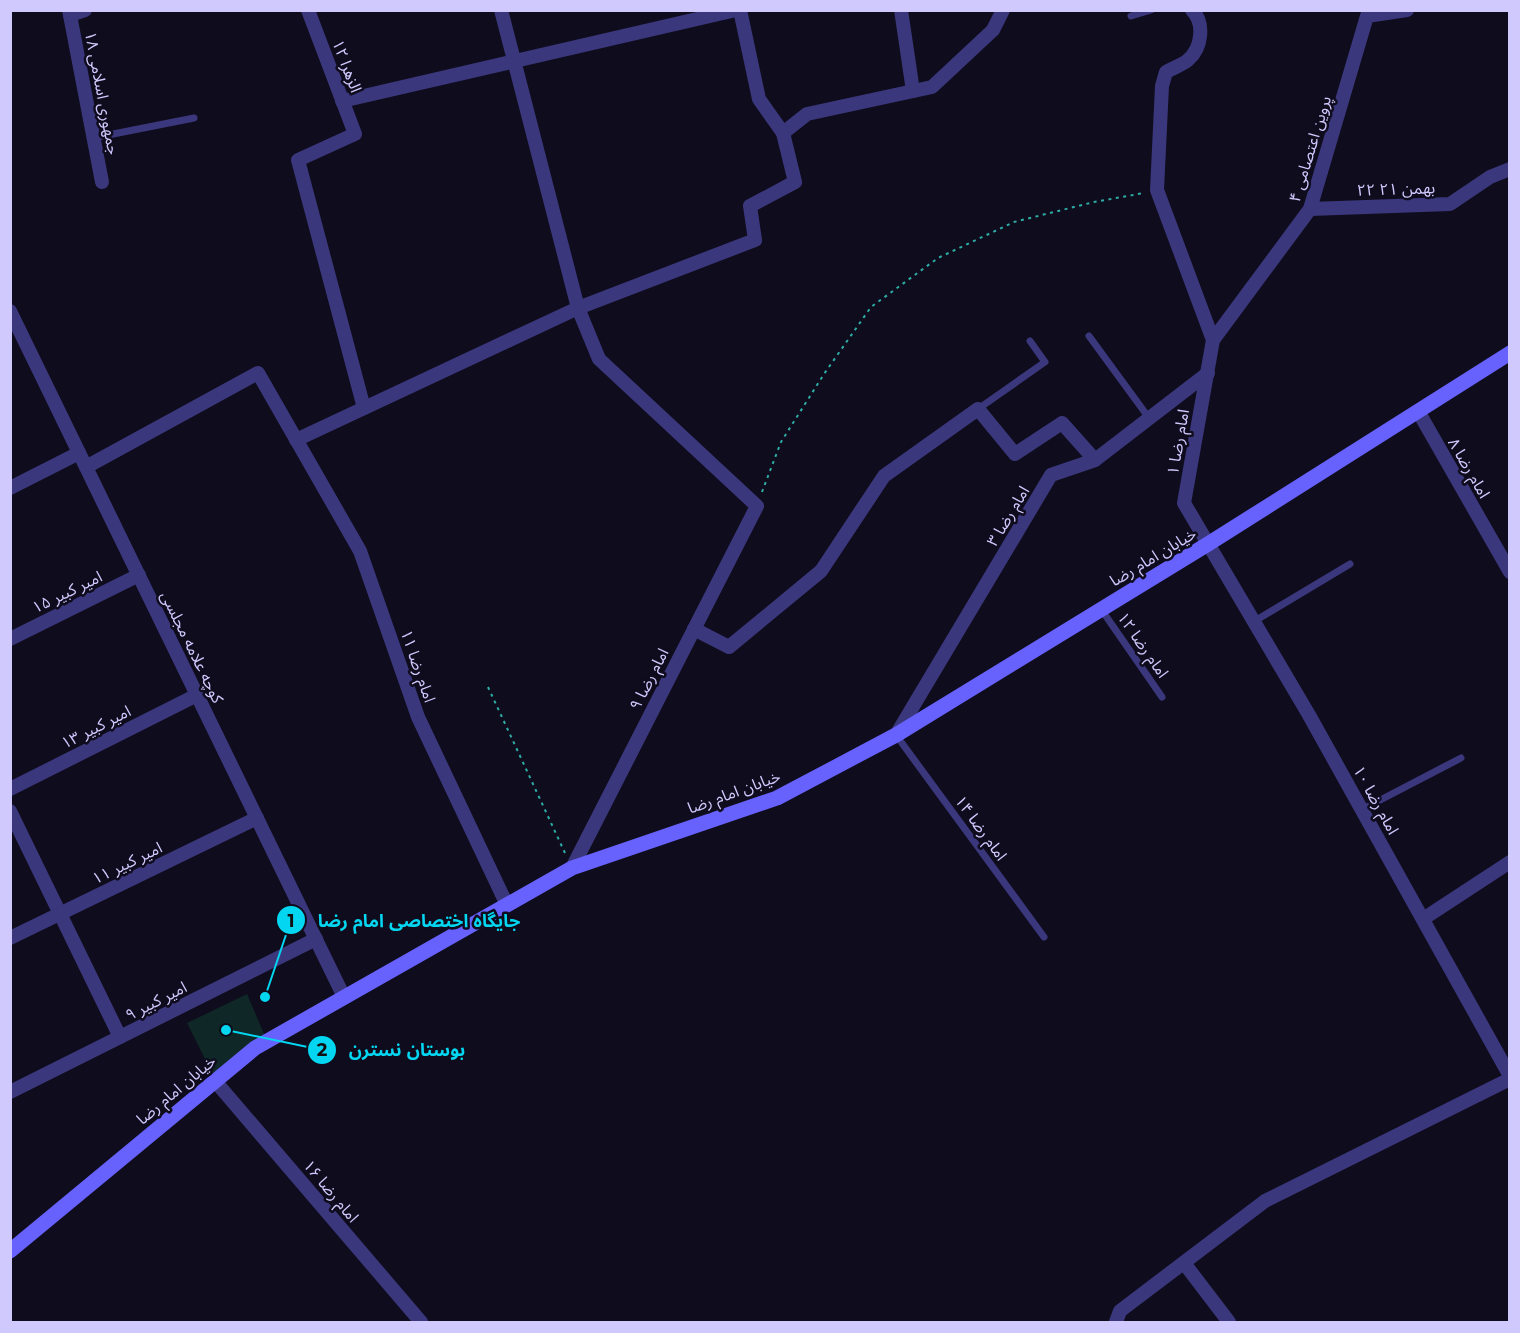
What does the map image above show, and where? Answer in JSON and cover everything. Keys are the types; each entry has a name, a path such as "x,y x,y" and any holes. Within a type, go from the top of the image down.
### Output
{"street":[{"path":"70,13 85,10"},
{"name":"الزهرا ۱۲","path":"308,10 355,134 298,160 364,408"},
{"path":"501,10 578,308 599,359 757,506"},
{"path":"296,440 578,308 756,240 750,206 795,182 783,133 759,99 738,10 342,101"},
{"path":"901,10 913,91"},
{"path":"783,133 807,114 932,87 993,30 1003,10"},
{"path":"1192,10 1196,14 1201,30 1198,46 1189,59 1166,72 1161,86 1157,190 1213,340"},
{"name":"پروین اعتصامی ۴","path":"1213,340 1310,209 1367,16 1407,10"},
{"name":"جمهوری اسلامی ۱۸","path":"70,13 102,182"},
{"name":"۲۲ بهمن ۲۱","path":"1310,209 1450,204 1490,177 1509,169"},
{"name":"کوچه علامه مجلسی","path":"10,311 16,338 80,453 344,997"},
{"name":"امام رضا ۱","path":"1208,544 1184,503 1213,340"},
{"name":"خیابان امام رضا","path":"10,1251 255,1048 572,868 777,798 896,735 1208,544 1509,353"},
{"name":"امام رضا ۱۱","path":"86,467 258,373 360,551 418,717 507,905"},
{"name":"امام رضا ۳","path":"896,735 1051,475 1095,460 1208,373"},
{"path":"694,629 729,646 821,572 884,476 978,409 1015,454 1062,423 1095,460"},
{"name":"امام رضا ۸","path":"1418,411 1509,572"},
{"path":"10,488 80,453"},
{"name":"امام رضا ۹","path":"572,868 757,506"},
{"name":"امام رضا ۱۰","path":"1208,544 1362,809 1509,1078"},
{"name":"امیر کبیر ۱۵","path":"10,639 139,575"},
{"name":"امیر کبیر ۱۳","path":"10,789 197,695"},
{"path":"10,811 120,1037"},
{"name":"امیر کبیر ۱۱","path":"10,938 257,818"},
{"path":"1423,919 1509,862"},
{"name":"امیر کبیر ۹","path":"10,1092 316,939"},
{"path":"1116,1323 1120,1311 1265,1201 1509,1078"},
{"name":"امام رضا ۱۶","path":"215,1081 421,1323"},
{"path":"1184,1263 1229,1323"}],"lane":[{"path":"1131,16 1151,10"},
{"path":"93,138 194,118"},
{"path":"1089,336 1149,418"},
{"path":"978,409 1045,362 1030,341"},
{"path":"1253,622 1350,564"},
{"name":"امام رضا ۱۲","path":"1101,609 1162,697"},
{"name":"امام رضا ۱۴","path":"896,735 1044,938"},
{"path":"1362,809 1461,758"}],"path":[{"path":"757,506 781,442 824,374 871,307 938,258 1014,222 1095,202 1157,190"},
{"path":"488,687 572,868"}],"green space":[{"path":"247,994 265,1036 213,1075 187,1023"}],"place":[{"name":"جایگاه اختصاصی امام رضا","path":"265,997"},
{"name":"بوستان نسترن","path":"226,1030"}]}
